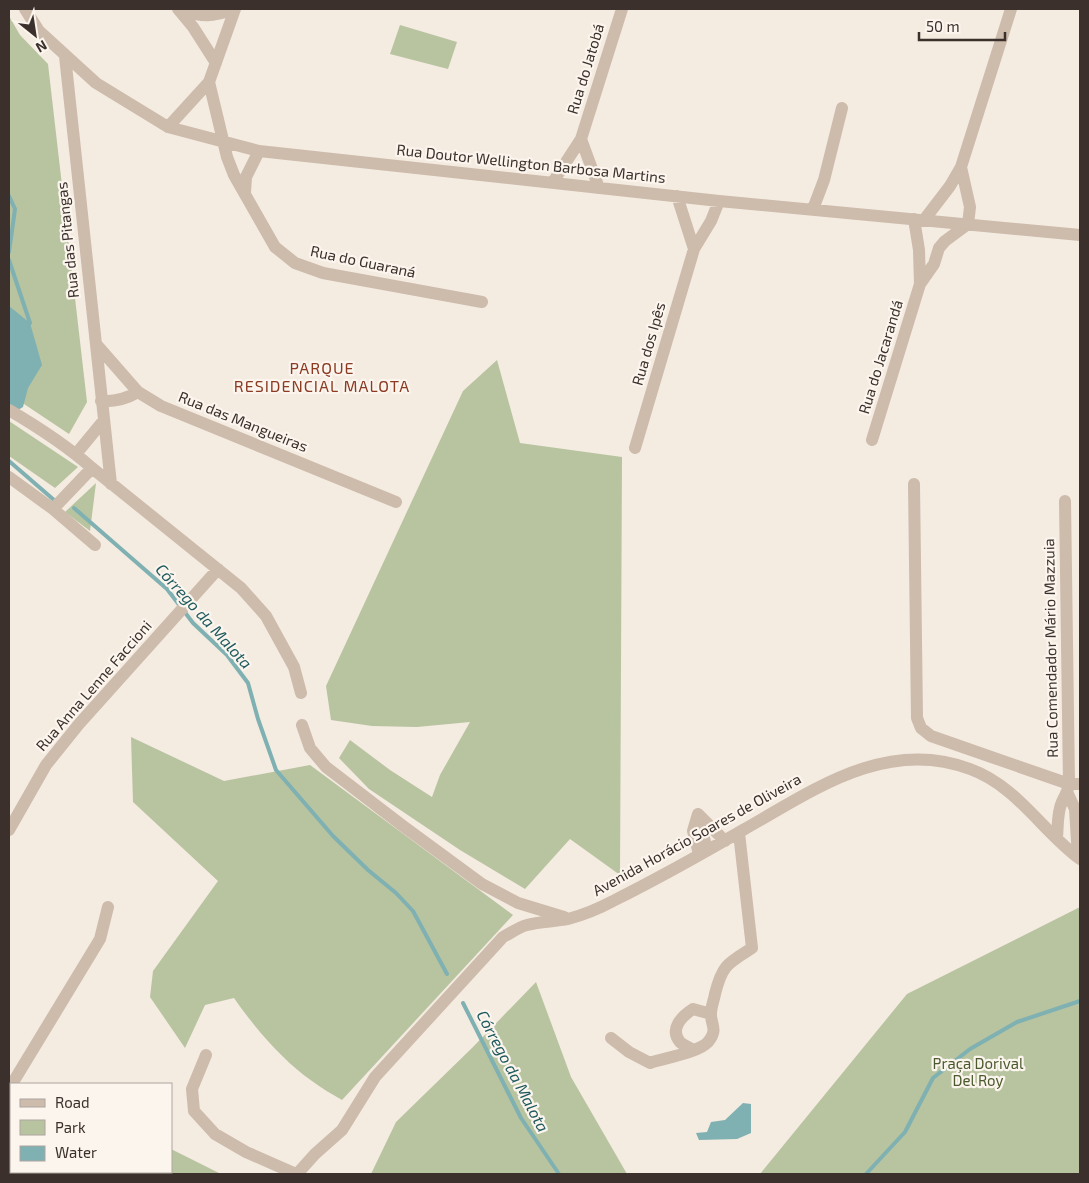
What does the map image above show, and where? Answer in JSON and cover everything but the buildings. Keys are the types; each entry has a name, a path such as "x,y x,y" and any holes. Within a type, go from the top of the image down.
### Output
{"street":[{"name":"Rua Doutor Wellington Barbosa Martins","path":"25,9 39,31 96,83 168,127 259,151 719,201 1080,235"},
{"path":"179,10 203,17 218,15 235,9"},
{"path":"168,127 209,82 235,9"},
{"name":"Rua do Jatobá","path":"553,182 581,139 622,9"},
{"path":"919,219 950,186 961,167 1010,9"},
{"path":"179,10 193,27 216,63"},
{"name":"Rua das Pitangas","path":"65,56 101,401 112,484"},
{"name":"Rua do Guaraná","path":"209,82 226,157 234,175 275,246 295,263 323,273 354,280 482,302"},
{"path":"814,210 824,180 842,108"},
{"name":"Rua do Jatobá","path":"581,139 599,188"},
{"path":"244,192 246,177 259,151"},
{"path":"961,167 970,207 968,224"},
{"path":"677,196 694,249"},
{"name":"Rua dos Ipês","path":"635,448 694,249 711,220 719,201"},
{"name":"Rua do Jacarandá","path":"919,219 920,284"},
{"name":"Rua do Jacarandá","path":"872,440 920,284 934,264 939,248 945,241 968,224"},
{"name":"Rua das Mangueiras","path":"96,344 138,392 161,406 396,502"},
{"path":"101,401 117,401 128,398 138,392"},
{"path":"9,410 76,454 241,588 266,616 294,667 302,693"},
{"path":"76,454 104,420"},
{"path":"53,508 92,468"},
{"path":"9,476 53,508 95,545"},
{"path":"914,484 917,718 921,728 931,736 1072,787"},
{"name":"Rua Comendador Mário Mazzuia","path":"1065,501 1072,787 1079,858"},
{"name":"Rua Anna Lenne Faccioni","path":"9,830 46,765 79,724 218,569"},
{"path":"302,725 310,748 326,767 482,884 518,903 568,919"},
{"name":"Avenida Horácio Soares de Oliveira","path":"296,1174 314,1154 342,1130 375,1077 503,937 526,925 568,919 612,902 725,841 828,782 855,770 889,762 923,760 946,762 970,769 993,779 1012,793 1079,858"},
{"name":"Rua Comendador Mário Mazzuia","path":"1057,838 1062,802 1072,787"},
{"path":"703,852 698,814 725,841"},
{"path":"611,1038 629,1052 650,1063 694,1050 707,1042 714,1030 711,1014 720,976 726,966 752,948 739,833"},
{"path":"13,1083 100,939 108,907"},
{"path":"694,1050 680,1042 676,1033 677,1023 693,1009 711,1014"},
{"path":"206,1055 192,1089 194,1111 215,1134 246,1152 296,1174"}],"green space":[{"path":"9,16 20,35 48,64 87,402 69,434 9,394"},
{"path":"400,25 457,42 448,69 390,54"},
{"path":"497,360 520,443 622,457 620,875 570,839 525,889 460,850 369,789 339,758 350,740 390,770 432,797 440,775 470,722 417,727 372,726 331,720 326,686 463,391"},
{"path":"9,421 78,467 55,488 9,456"},
{"path":"96,483 90,531 65,512"},
{"path":"131,737 224,781 310,765 513,915 342,1100 315,1084 290,1064 260,1032 234,998 205,1005 185,1048 150,997 153,971 218,881 133,802"},
{"name":"Praça Dorival Del Roy","path":"1080,907 1080,1174 760,1174 907,994"},
{"path":"536,982 571,1077 627,1174 371,1174 396,1122"},
{"path":"172,1150 221,1174 130,1174 172,1173"}],"water":[{"path":"9,306 30,323 42,365 28,388 23,407 18,410 9,406"},
{"path":"743,1103 751,1104 751,1133 737,1139 699,1140 696,1133 707,1132 711,1122 725,1120"}],"waterway":[{"path":"9,196 15,209 9,252"},
{"path":"9,260 30,323"},
{"name":"Córrego da Malota","path":"9,461 54,500"},
{"name":"Córrego da Malota","path":"74,508 167,589 193,623 227,655 248,683 258,719 276,770 333,836 368,870 396,893 413,911 447,974"},
{"name":"Córrego da Malota","path":"866,1174 905,1132 933,1078 970,1049 1017,1022 1080,1001"},
{"name":"Córrego da Malota","path":"463,1003 521,1118 559,1174"}],"district":[{"name":"PARQUE RESIDENCIAL MALOTA","path":"322,377"}]}
